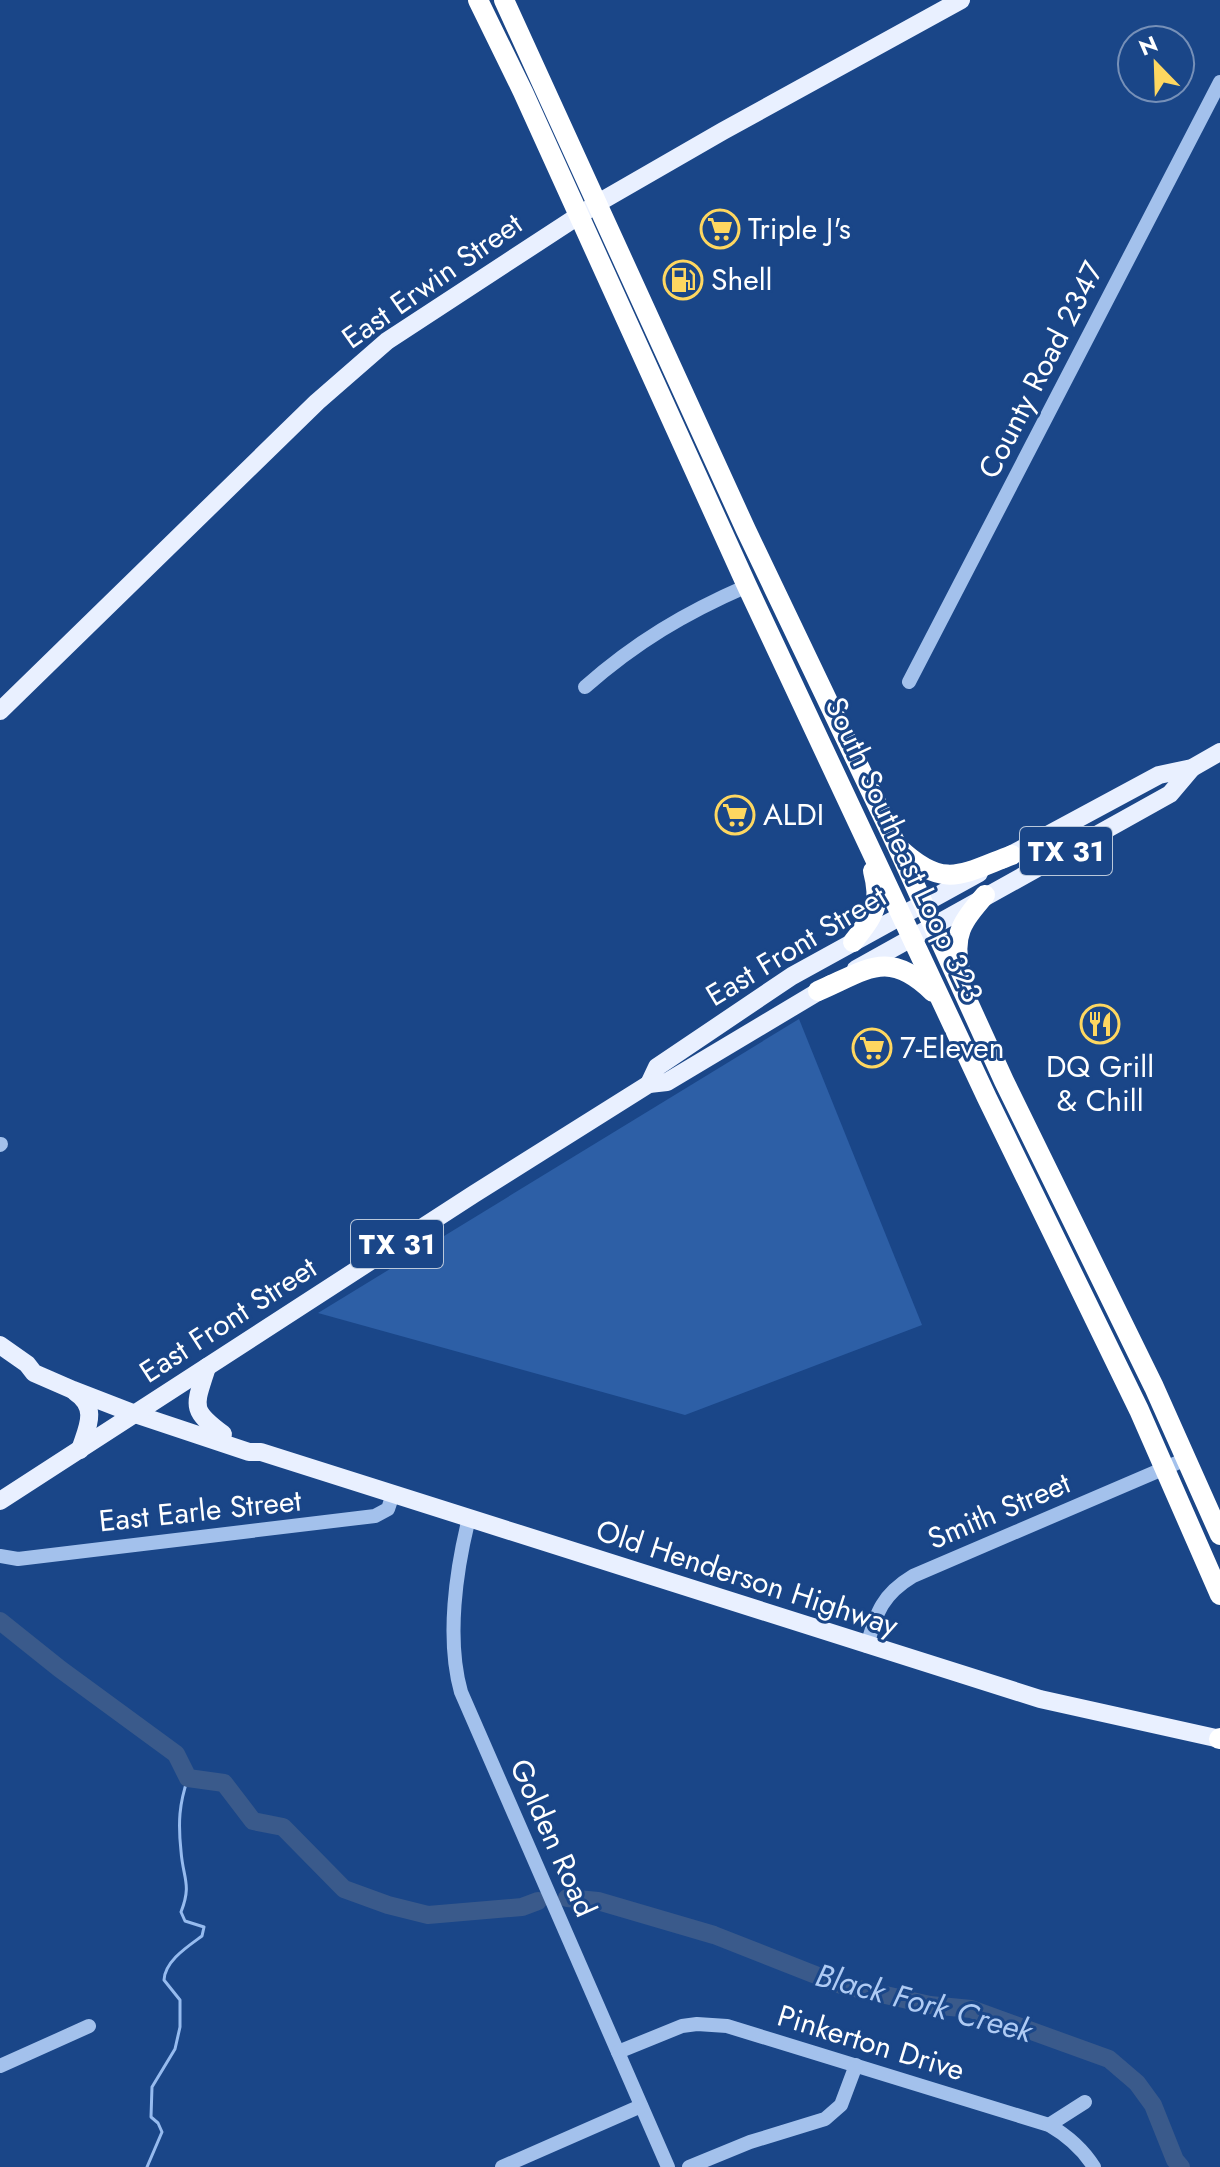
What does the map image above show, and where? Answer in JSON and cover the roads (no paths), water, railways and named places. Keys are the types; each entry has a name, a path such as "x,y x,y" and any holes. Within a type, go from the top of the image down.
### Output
{"highway":[{"name":"South Southeast Loop 323","path":"478,0 940,999 1123,1374 1220,1595"},
{"name":"South Southeast Loop 323","path":"504,0 746,530 1219,1529"},
{"path":"853,942 870,920 878,900 860,825"},
{"path":"897,846 926,870 942,876 966,873 1012,855"},
{"path":"966,998 956,954 957,938 963,922 985,895"},
{"path":"818,991 888,965 911,973 940,999"},
{"path":"1055,1240 1077,1230"}],"main road":[{"name":"East Erwin Street","path":"0,711 306,413 411,323 598,203 961,0"},
{"name":"TX 31","path":"1192,768 1220,752"},
{"name":"East Front Street","path":"649,1084 657,1067 792,976 1159,775 1192,768"},
{"name":"East Front Street","path":"0,1501 649,1084 667,1082 912,936 1170,794 1192,768"},
{"name":"Old Henderson Highway","path":"0,1345 27,1364 34,1373 73,1390 223,1434 252,1444 261,1452"},
{"name":"Old Henderson Highway","path":"27,1364 38,1364 141,1410 249,1452 261,1452 1040,1699 1220,1739"},
{"path":"207,1367 197,1406 203,1419 223,1434"},
{"path":"73,1390 85,1399 91,1413 80,1450"}],"street":[{"name":"County Road 2347","path":"909,682 1220,82"},
{"path":"585,687 654,633 689,612 747,586"},
{"name":"Smith Street","path":"867,1646 881,1605 894,1588 904,1582 1186,1459"},
{"name":"East Earle Street","path":"0,1556 18,1559 375,1516 388,1509 393,1494"},
{"name":"Golden Road","path":"469,1518 457,1579 455,1652 458,1683 668,2167"},
{"name":"Pinkerton Drive","path":"618,2052 670,2030 697,2024 727,2026 1049,2125 1073,2142 1094,2167"},
{"path":"0,2066 89,2026"},
{"path":"689,2167 750,2142 825,2119 841,2105 856,2065"},
{"path":"1049,2125 1085,2102"},
{"path":"502,2167 641,2106"}],"waterway":[{"name":"Black Fork Creek","path":"0,1621 176,1754 188,1778 224,1783 253,1821 283,1827 344,1889 428,1915 522,1907 538,1901"},
{"path":"147,2167 162,2132 151,2117 152,2087 175,2049 180,2027 180,2000 164,1980 165,1973 178,1955 202,1936 204,1927 185,1921 181,1912 186,1888 180,1822 188,1778"},
{"name":"Black Fork Creek","path":"567,1898 598,1901 714,1935 841,1985 930,2005 971,2009 1109,2059 1137,2083 1153,2105 1175,2160 1181,2167"}],"place":[{"name":"Triple J's","path":"720,229"},
{"name":"Shell","path":"683,280"},
{"name":"ALDI","path":"735,815"},
{"name":"DQ Grill & Chill","path":"1100,1024"},
{"name":"7-Eleven","path":"872,1048"}]}
